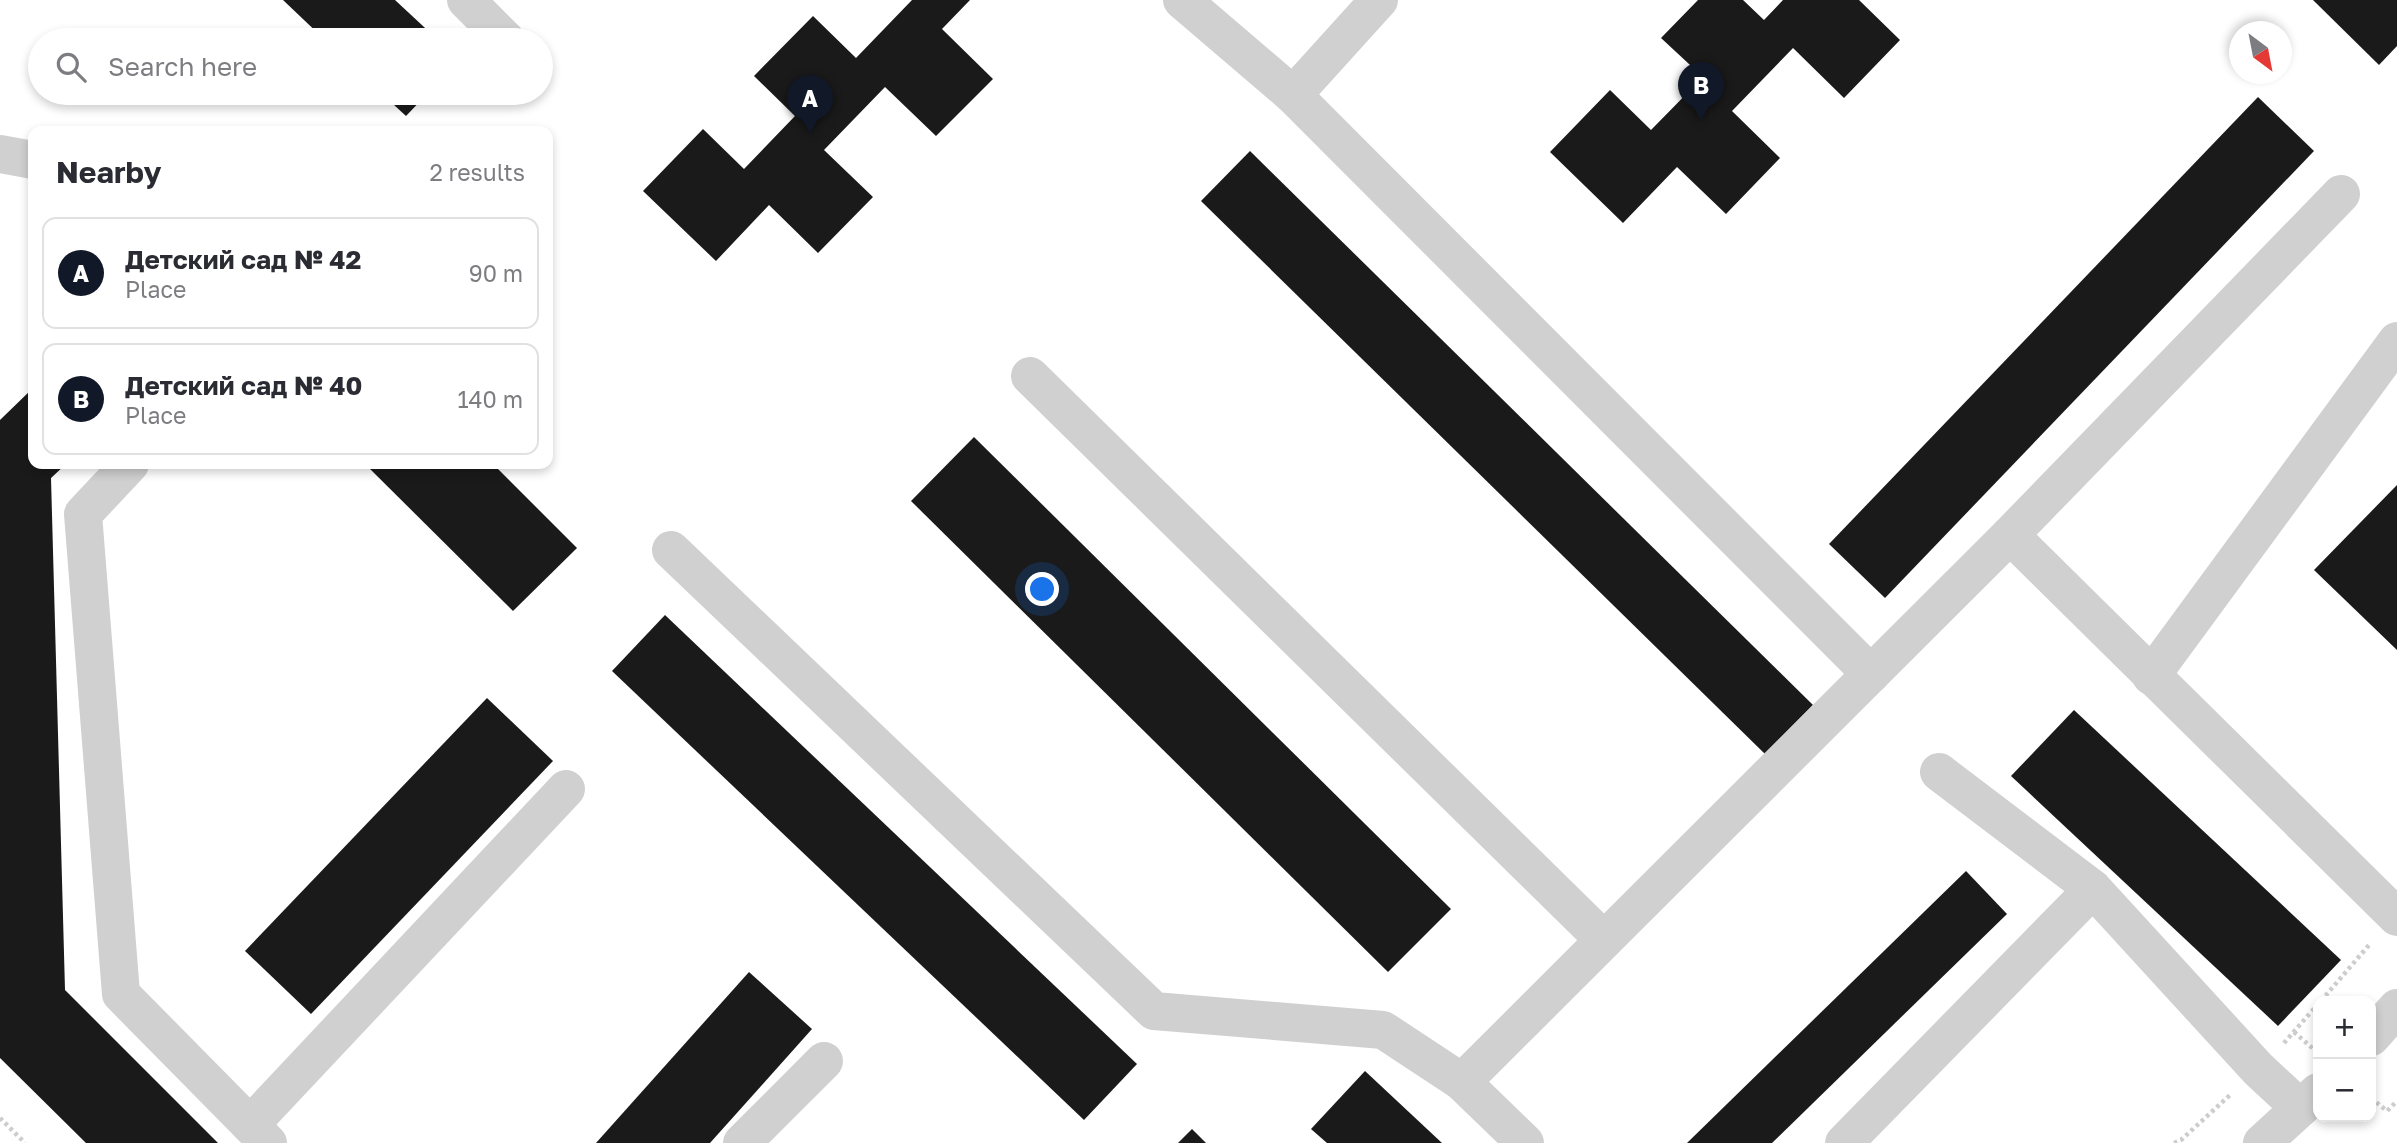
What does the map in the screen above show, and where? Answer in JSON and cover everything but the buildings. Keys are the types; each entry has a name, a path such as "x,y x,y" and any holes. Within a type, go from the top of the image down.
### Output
{"street":[{"path":"466,0 494,28"},
{"path":"1182,0 1293,95 1871,674"},
{"path":"1293,95 1379,0"},
{"path":"0,154 28,159"},
{"path":"1462,1082 2010,535 2341,194"},
{"path":"2151,676 2397,341"},
{"path":"1030,376 1604,940"},
{"path":"125,469 83,514 121,994 259,1134 566,789"},
{"path":"2010,535 2396,916"},
{"path":"671,550 1154,1011 1383,1030 1462,1082 1525,1143"},
{"path":"1939,772 2093,889 2258,1069 2309,1100 2262,1143"},
{"path":"1844,1143 2093,889"},
{"path":"2376,1031 2397,1008"},
{"path":"742,1143 824,1061"}],"path":[{"path":"2325,996 2396,916"},
{"path":"2294,1032 2313,1049"},
{"path":"2376,1102 2387,1111 2397,1101"},
{"path":"0,1118 25,1143"}],"place":[{"name":"Детский сад № 40","path":"1701,120"},
{"name":"Детский сад № 42","path":"810,133"}]}
